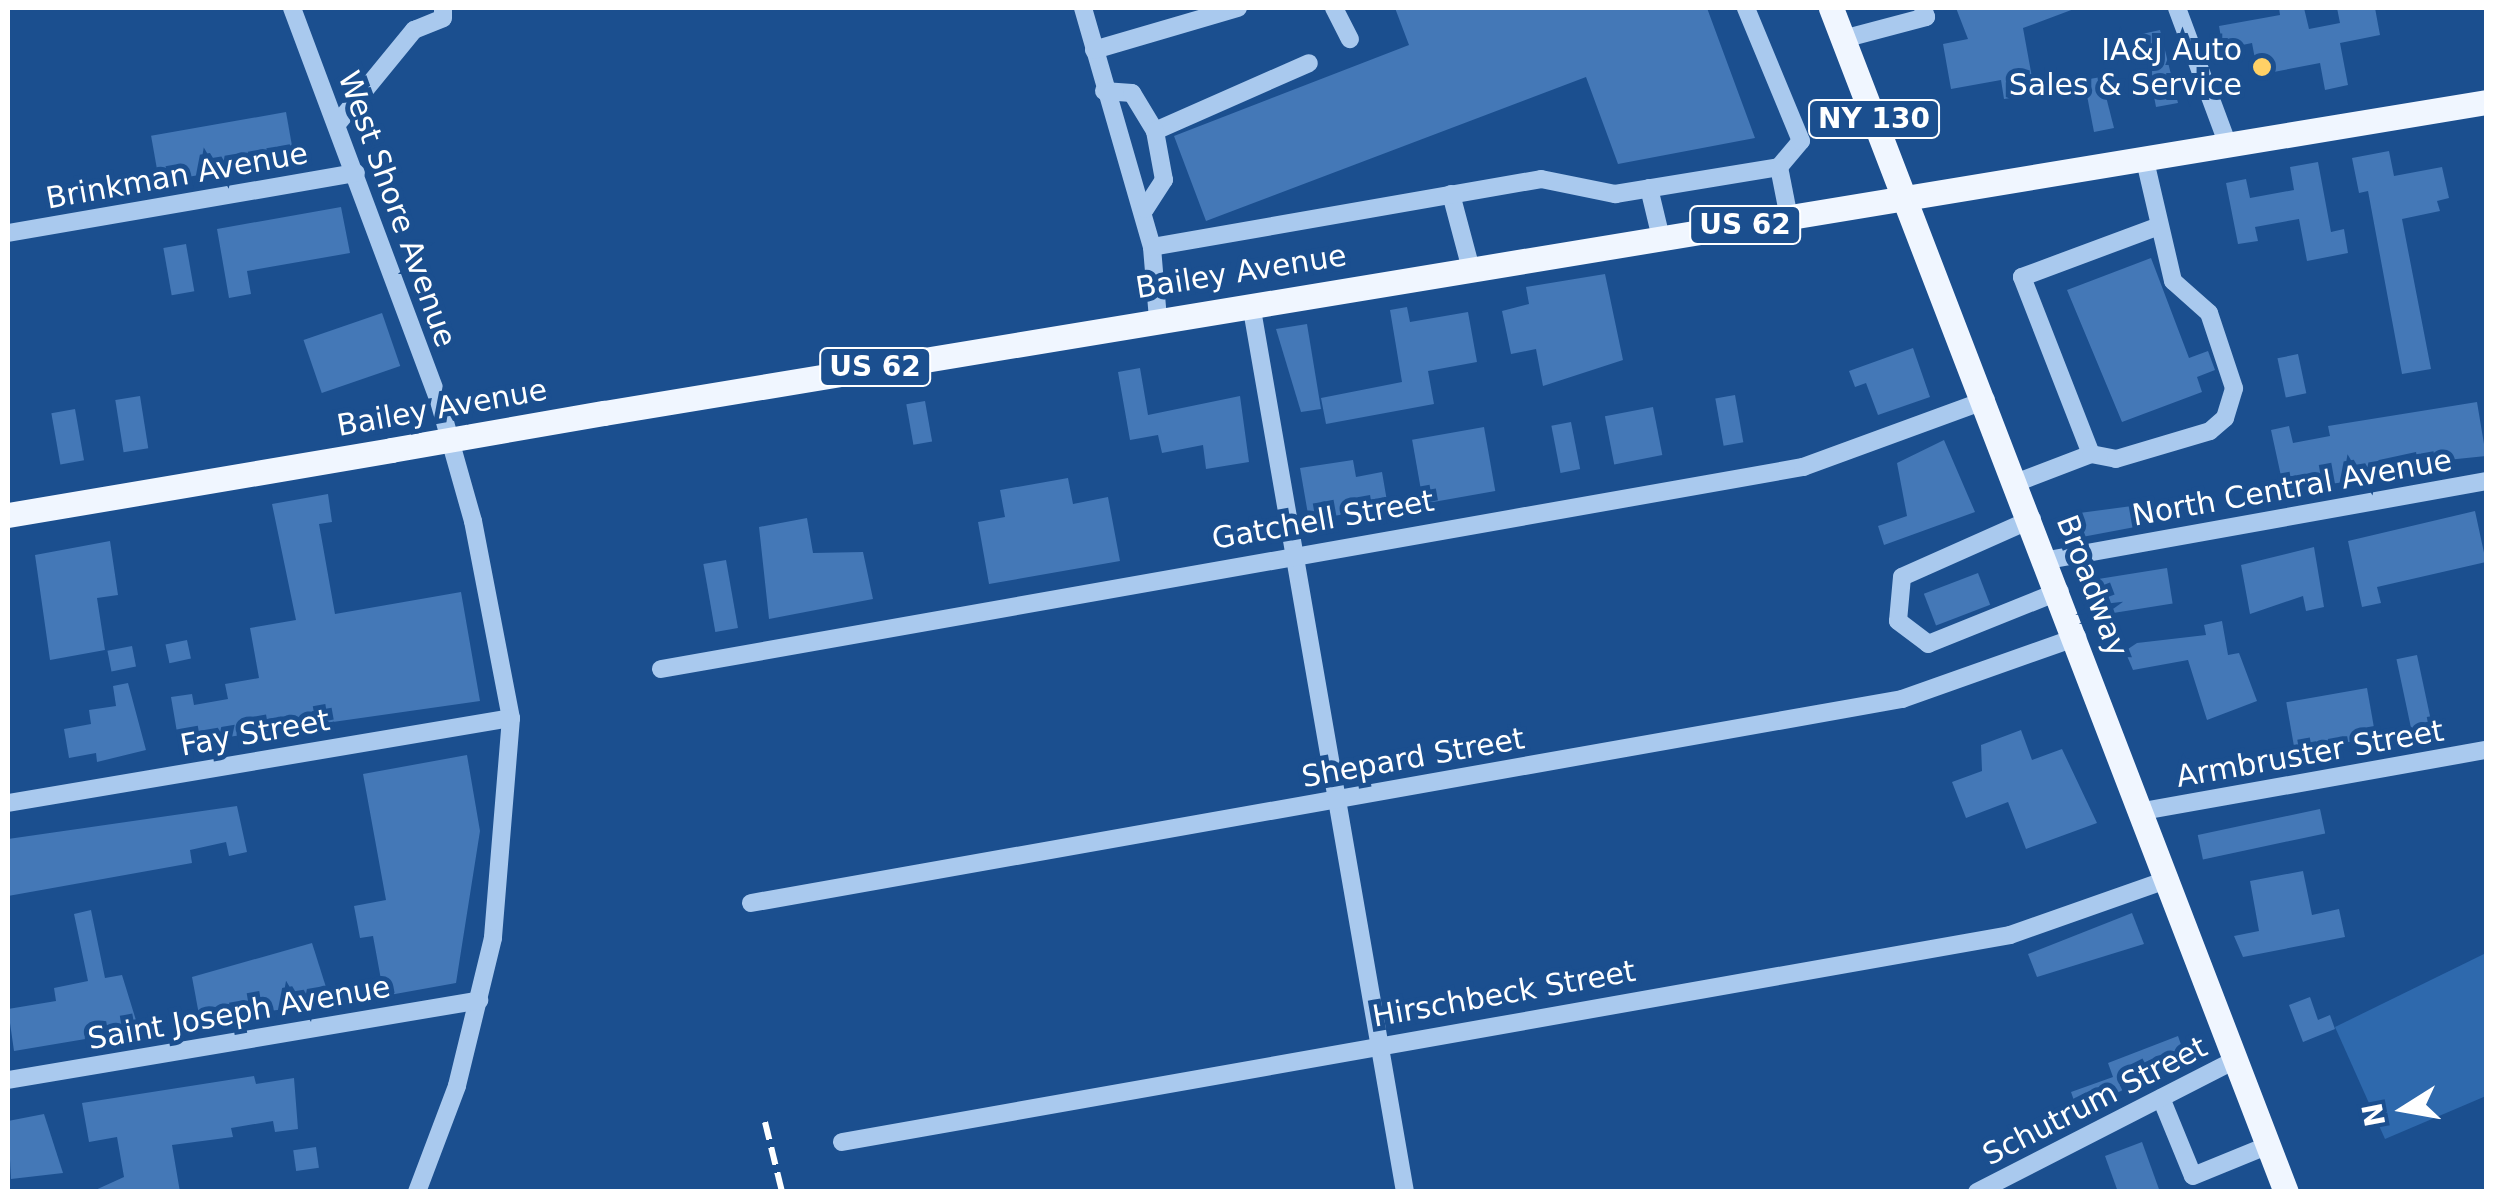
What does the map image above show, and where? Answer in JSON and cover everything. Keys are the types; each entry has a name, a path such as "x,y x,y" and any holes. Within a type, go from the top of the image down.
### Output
{"main road":[{"name":"Broadway","path":"1831,8 1903,200 2078,637 2286,1192"},
{"name":"Bailey Avenue","path":"8,515 1158,318 2229,148 2486,102"}],"street":[{"name":"West Shore Avenue","path":"292,8 356,174 474,521 511,718 504,876 479,1000 417,1192"},
{"path":"337,124 414,30 443,18 443,8"},
{"path":"1082,8 1104,90 1145,209 1158,318"},
{"path":"1094,50 1238,8"},
{"path":"1334,8 1350,39"},
{"path":"1152,247 1551,178 1614,194 1779,167 1801,142 1746,8"},
{"path":"1843,39 1926,17 1923,8"},
{"path":"2177,8 2229,148"},
{"path":"1155,131 1309,63"},
{"path":"1104,90 1132,93 1155,131 1164,180 1145,209"},
{"path":"2018,482 2091,454 2116,460 2210,431 2234,388 2209,313 2172,282 2154,228 2145,161"},
{"path":"1779,167 1789,218"},
{"name":"Brinkman Avenue","path":"8,234 356,174"},
{"path":"1649,188 1661,238"},
{"path":"1452,194 1472,268"},
{"path":"2091,454 2022,277 2154,228"},
{"path":"1251,304 1405,1192"},
{"name":"Gatchell Street","path":"661,669 1295,552 1803,467 1986,400"},
{"name":"North Central Avenue","path":"2048,560 2486,481"},
{"path":"2032,519 1902,577 1898,621 1928,644 2060,592"},
{"name":"Shepard Street","path":"751,903 1902,698 2078,637"},
{"name":"Fay Street","path":"8,803 511,718"},
{"name":"Armbruster Street","path":"2143,812 2486,750"},
{"name":"Hirschbeck Street","path":"842,1142 2010,934 2168,879"},
{"name":"Saint Joseph Avenue","path":"8,1080 479,1000"},
{"name":"Schutrum Street","path":"1977,1192 2237,1059"},
{"path":"2162,1098 2193,1176 2270,1146"}],"path":[{"path":"399,424 425,418"}],"shaded area":[{"path":"2486,953 2486,1096 2385,1139 2335,1027"}],"building":[{"path":"1395,8 1707,8 1755,138 1618,164 1586,77 1206,221 1174,136 1409,45"},
{"path":"1956,8 2074,9 2023,28 2035,94 2004,99 2001,80 1951,89 1943,44 1968,39"},
{"path":"2279,8 2304,8 2309,29 2340,23 2337,8 2375,8 2380,35 2340,43 2348,85 2325,90 2320,63 2258,75 2252,43 2223,49 2219,26 2280,15"},
{"path":"2160,30 2178,103 2156,107 2142,34"},
{"path":"2101,77 2114,128 2094,132 2084,80"},
{"path":"286,112 294,158 159,182 151,136"},
{"path":"2389,151 2394,176 2442,167 2449,198 2437,201 2440,211 2402,219 2431,369 2402,374 2368,191 2359,193 2352,158"},
{"path":"2318,162 2331,232 2344,229 2348,253 2307,261 2299,219 2255,227 2258,241 2238,244 2226,183 2246,179 2250,198 2294,190 2290,167"},
{"path":"341,207 350,253 247,271 251,294 229,298 217,229"},
{"path":"186,244 194,291 172,295 163,248"},
{"path":"2151,258 2189,358 2208,351 2215,370 2197,377 2202,392 2122,422 2067,290"},
{"path":"1605,274 1623,360 1543,386 1536,349 1511,354 1502,311 1529,304 1526,287"},
{"path":"1407,307 1410,322 1468,312 1477,362 1428,371 1434,404 1326,424 1321,398 1402,382 1390,310"},
{"path":"382,313 400,366 322,393 304,340"},
{"path":"1307,324 1321,409 1301,412 1276,329"},
{"path":"1913,348 1930,397 1878,415 1866,383 1855,387 1849,371"},
{"path":"2298,354 2306,393 2286,397 2277,358"},
{"path":"1140,368 1148,415 1240,396 1249,462 1206,469 1203,445 1162,453 1158,435 1130,440 1118,372"},
{"path":"1735,395 1743,442 1724,446 1715,398"},
{"path":"140,396 148,448 124,452 115,400"},
{"path":"925,401 932,441 913,445 906,404"},
{"path":"2477,402 2486,456 2418,463 2416,452 2379,460 2360,480 2284,490 2271,430 2289,426 2293,443 2330,436 2328,426"},
{"path":"1653,407 1662,455 1614,464 1605,416"},
{"path":"75,409 84,460 60,464 51,413"},
{"path":"1571,422 1580,469 1561,473 1551,426"},
{"path":"1484,427 1495,491 1423,504 1412,440"},
{"path":"1944,440 1975,512 1884,545 1878,526 1907,516 1897,463"},
{"path":"1353,460 1356,477 1382,472 1388,507 1309,520 1300,468"},
{"path":"1068,478 1073,504 1108,497 1120,561 989,584 978,522 1005,517 1000,490"},
{"path":"328,494 332,522 319,524 335,614 461,592 480,701 179,744 171,697 192,694 194,705 228,699 225,684 259,678 250,628 296,620 272,504"},
{"path":"2147,504 2151,524 2082,537 2072,514"},
{"path":"2475,511 2486,562 2377,587 2381,603 2362,607 2348,541"},
{"path":"807,518 813,553 863,552 873,599 769,619 759,527"},
{"path":"110,541 118,595 97,598 105,650 50,660 35,555"},
{"path":"2314,547 2324,607 2306,611 2303,596 2250,614 2241,565"},
{"path":"726,560 738,628 715,632 703,564"},
{"path":"2167,568 2173,604 2105,614 2100,579"},
{"path":"1978,573 1990,605 1936,626 1924,594"},
{"path":"2222,621 2228,655 2239,653 2257,701 2207,720 2188,660 2133,670 2125,651 2137,643 2206,635 2204,625"},
{"path":"187,640 191,659 169,663 165,645"},
{"path":"132,646 136,667 111,671 107,651"},
{"path":"2417,655 2433,732 2413,737 2396,659"},
{"path":"128,683 146,750 97,762 96,753 69,758 64,729 91,724 89,710 116,706 113,686"},
{"path":"2367,688 2376,737 2295,751 2286,702"},
{"path":"2021,730 2032,760 2062,749 2097,823 2026,849 2008,802 1966,818 1952,782 1982,771 1981,745"},
{"path":"467,755 480,831 456,983 384,996 373,936 360,938 354,906 386,900 363,774"},
{"path":"237,806 247,852 229,856 226,842 190,850 192,863 8,896 8,839"},
{"path":"2320,809 2325,833 2203,859 2198,835"},
{"path":"2303,871 2312,915 2339,909 2345,937 2243,957 2234,936 2259,931 2250,881"},
{"path":"91,910 105,978 122,975 139,1030 14,1051 8,1009 56,1001 54,988 88,981 74,914"},
{"path":"2132,913 2144,944 2037,977 2028,954"},
{"path":"312,943 331,1003 200,1020 192,977"},
{"path":"2310,997 2318,1020 2330,1015 2335,1029 2303,1042 2289,1005"},
{"path":"2178,1036 2186,1059 2078,1112 2071,1092 2113,1077 2108,1063"},
{"path":"254,1076 256,1084 294,1078 298,1129 275,1132 273,1121 231,1128 233,1137 172,1145 180,1192 91,1192 124,1177 117,1137 89,1142 82,1103"},
{"path":"44,1114 63,1173 11,1179 8,1121"},
{"path":"2142,1142 2160,1192 2118,1192 2105,1156"},
{"path":"316,1147 319,1168 296,1171 293,1150"}],"railway":[{"path":"765,1122 782,1192"}],"place":[{"name":"IA&J Auto Sales & Service","path":"2262,67"}]}
